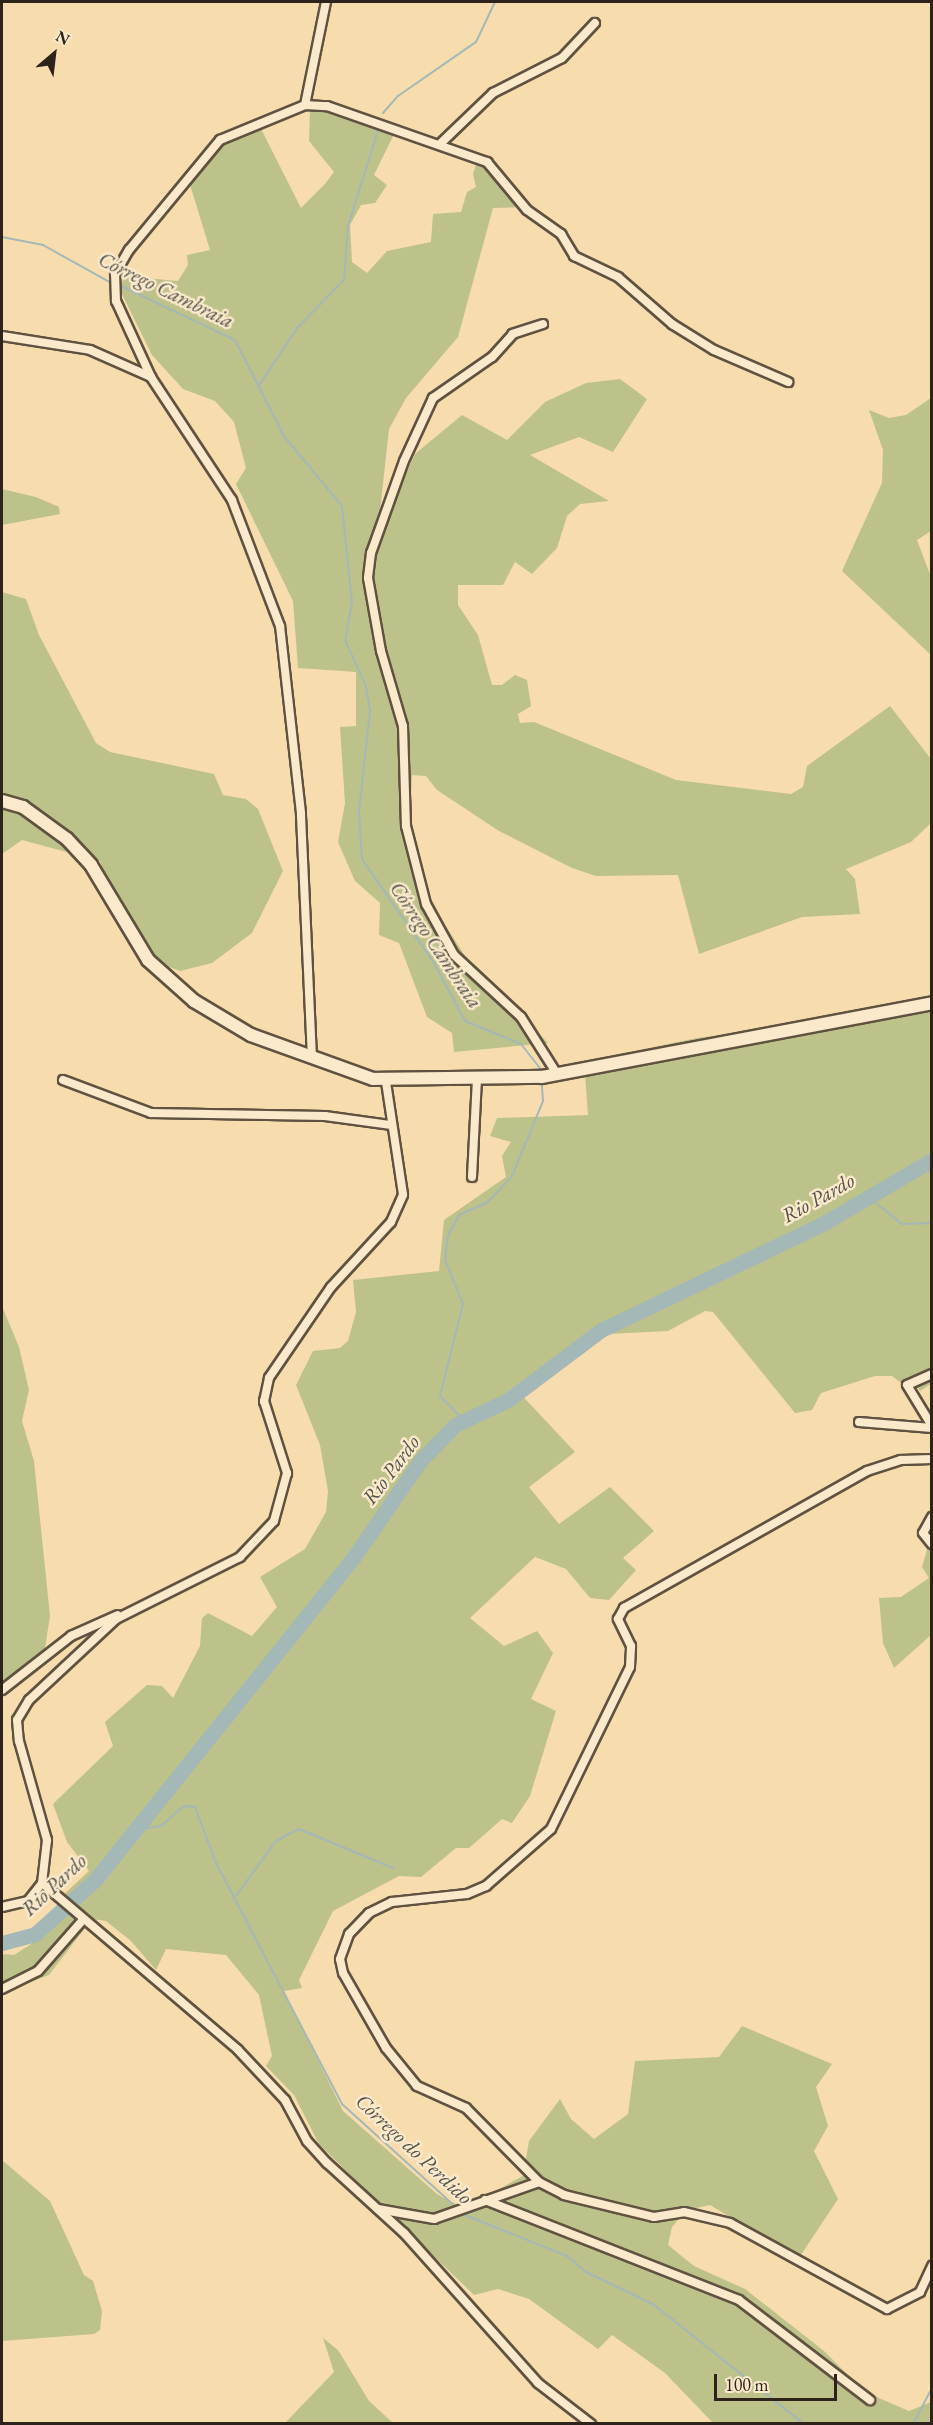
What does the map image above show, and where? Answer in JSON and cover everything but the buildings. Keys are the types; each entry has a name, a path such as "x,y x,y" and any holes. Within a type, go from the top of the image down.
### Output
{"street":[{"path":"305,105 326,2"},
{"path":"441,143 493,93 561,58 595,23"},
{"path":"312,1058 301,813 280,626 232,500 151,377 114,294 115,279 129,250 220,140 305,105 327,106 441,143 500,172 527,210 561,234 581,261 618,278 705,345 788,382"},
{"path":"543,324 513,334 492,357 433,399 404,461 371,553 368,578 381,651 403,726 406,826 426,904 454,955 520,1017 557,1074"},
{"path":"2,336 90,350 151,377"},
{"path":"2,801 40,818 83,856 148,960 194,1001 251,1035 386,1082 557,1074 932,1003"},
{"path":"472,1177 477,1079"},
{"path":"63,1080 151,1113 325,1116 391,1125"},
{"path":"2,1690 85,1628 127,1611 240,1557 274,1521 287,1473 264,1401 269,1378 331,1287 399,1209 402,1183 386,1082"},
{"path":"932,1374 908,1385 932,1427"},
{"path":"859,1422 932,1427"},
{"path":"932,1458 901,1460 867,1471 624,1608 618,1619 631,1646 630,1667 551,1828 486,1886 467,1894 392,1902 369,1913 349,1934 340,1959 343,1973 386,2048 417,2086 466,2108 539,2182 564,2195 654,2217 684,2212 730,2223 887,2309 920,2292 932,2266"},
{"path":"932,1517 923,1533 932,1544"},
{"path":"2,1907 28,1901 42,1883 47,1840 17,1720 29,1700 127,1611"},
{"path":"42,1883 69,1911 222,2035 285,2100 307,2141 327,2163 378,2209 538,2383 591,2424"},
{"path":"2,1989 38,1971 82,1921"},
{"path":"378,2209 434,2219 539,2182"},
{"path":"485,2200 739,2300 870,2400"}],"green space":[{"path":"308,97 318,106 397,128 374,175 387,185 375,203 361,205 350,225 352,262 367,273 387,251 431,242 433,214 461,212 467,192 476,187 473,174 479,155 502,169 530,207 493,208 458,337 406,398 389,429 380,511 389,512 415,454 462,415 507,440 545,402 586,383 620,379 647,399 613,452 579,437 530,455 609,501 580,504 567,516 557,548 532,574 515,562 503,585 458,585 458,605 478,635 492,685 502,685 515,675 527,680 531,706 518,714 520,723 534,722 676,780 791,794 803,787 807,766 890,706 931,759 931,823 911,842 846,869 855,879 860,914 802,917 699,954 678,875 596,876 572,868 499,831 437,790 426,776 412,775 409,839 430,902 467,959 548,1043 454,1052 452,1033 427,1017 399,943 379,935 380,903 355,881 338,842 345,803 340,727 356,726 356,672 298,668 293,601 236,484 246,468 234,422 215,401 183,389 152,355 121,292 123,276 178,281 188,265 187,255 210,250 188,178 223,142 258,123 301,208 325,184 334,172 309,141 310,110 303,101"},
{"path":"931,398 931,531 917,540 931,577 931,655 842,571 882,483 883,450 869,410 889,418 906,415"},
{"path":"2,489 36,497 59,507 60,514 2,525"},
{"path":"2,592 26,599 39,635 96,743 110,752 214,774 223,795 246,799 258,809 283,871 252,933 212,963 180,971 157,962 115,901 100,861 22,840 2,854"},
{"path":"931,1001 931,1384 920,1391 912,1377 901,1383 892,1376 875,1376 821,1393 812,1410 795,1413 713,1312 705,1311 668,1331 608,1334 580,1356 515,1388 575,1452 529,1487 559,1524 610,1487 654,1531 623,1558 636,1570 609,1600 590,1598 566,1569 535,1557 470,1618 504,1646 537,1631 553,1653 531,1699 556,1711 530,1796 512,1823 502,1819 469,1848 456,1848 421,1877 399,1876 333,1911 299,1980 302,1988 284,1991 343,2111 437,2194 463,2208 523,2176 529,2141 560,2099 571,2119 594,2139 628,2114 635,2061 719,2057 742,2026 832,2064 816,2087 828,2126 814,2151 838,2199 799,2258 710,2205 686,2210 672,2227 668,2245 694,2266 745,2289 824,2351 865,2392 909,2411 931,2402 931,2423 713,2423 665,2373 612,2335 598,2349 529,2299 498,2289 474,2295 319,2144 294,2095 266,2066 272,2056 259,1995 226,1955 166,1949 156,1970 131,1941 106,1921 92,1919 49,1975 2,1993 2,1954 14,1955 36,1941 69,1909 60,1898 89,1871 67,1842 53,1804 113,1746 105,1722 147,1685 162,1686 173,1698 200,1646 202,1618 208,1613 252,1636 277,1607 260,1577 305,1549 326,1512 328,1491 320,1445 296,1385 313,1351 340,1348 348,1341 356,1312 353,1280 439,1271 444,1220 506,1177 502,1156 511,1142 490,1136 497,1118 588,1115 585,1073 562,1066 697,1038 812,1024"},
{"path":"2,1306 19,1347 29,1390 22,1421 34,1461 50,1616 44,1654 2,1696"},
{"path":"931,1536 931,1635 894,1668 883,1643 879,1598 901,1597 929,1578 922,1567"},
{"path":"2,2160 50,2201 84,2275 93,2281 102,2311 100,2330 94,2334 2,2341"},
{"path":"323,2338 338,2350 369,2401 393,2423 285,2423 334,2372"}],"waterway":[{"path":"383,113 398,96 476,42 495,2"},
{"path":"260,384 297,328 344,280 348,226 379,127"},
{"name":"Córrego Cambraia","path":"2,237 43,245 113,284"},
{"name":"Córrego Cambraia","path":"119,285 235,340 284,436 342,506 352,602 345,640 366,686 370,712 359,812 362,859 433,961 465,1021 521,1044 541,1070"},
{"name":"Córrego Cambraia","path":"464,1420 440,1396 463,1304 445,1260 448,1236 459,1215 488,1202 512,1176 543,1101 542,1085"},
{"name":"Rio Pardo","path":"2,1943 35,1934 95,1880 355,1555 420,1461 455,1425 508,1400 601,1330 824,1223 932,1160"},
{"path":"866,1195 902,1224 932,1223"},
{"name":"Córrego do Perdido","path":"135,1830 161,1826 184,1806 195,1807 216,1863 342,2104 457,2208"},
{"path":"236,1896 276,1841 299,1829 393,1868"},
{"name":"Córrego do Perdido","path":"460,2213 567,2256 586,2272 653,2304 804,2424"},
{"path":"913,2424 932,2388"}]}
